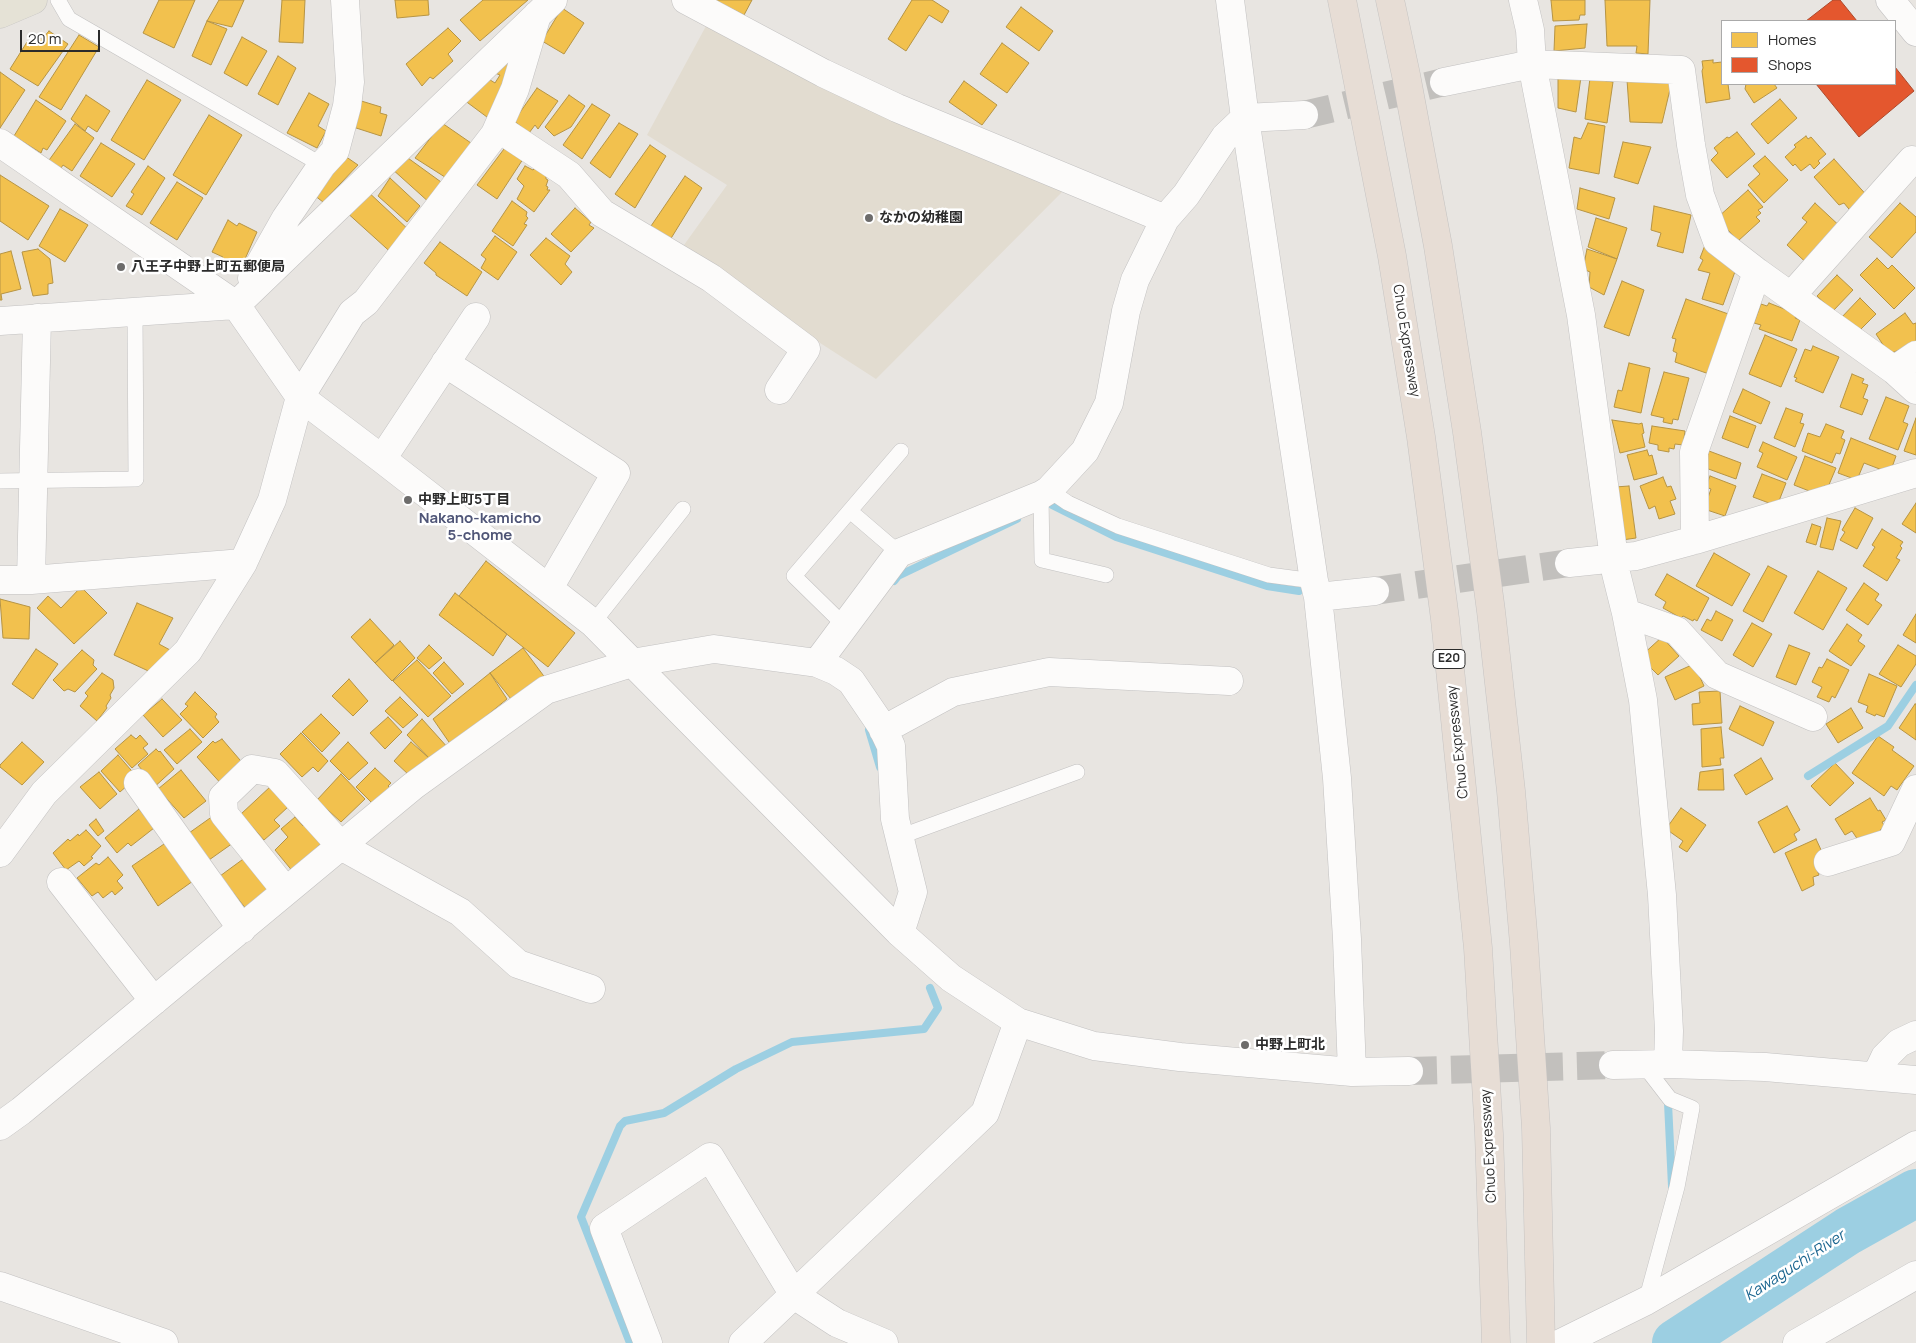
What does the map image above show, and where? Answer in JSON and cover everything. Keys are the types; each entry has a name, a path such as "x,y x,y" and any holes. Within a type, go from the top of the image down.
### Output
{"highway":[{"name":"Chuo Expressway","path":"1342,0 1393,265 1422,438 1445,619 1478,948 1489,1134 1496,1334"},
{"path":"1390,0 1440,256 1467,432 1491,611 1511,791 1525,964 1536,1128 1541,1330"}],"main road":[{"path":"0,14 28,1"}],"street":[{"path":"236,305 286,218 322,165 335,151 348,106 350,82 345,0"},
{"path":"686,0 823,73 897,108 1165,219"},
{"path":"1230,0 1245,118 1316,589 1338,778 1348,939 1352,1072"},
{"path":"1523,0 1530,30 1532,64 1581,315 1614,559 1643,700 1662,895 1669,1031 1656,1064"},
{"path":"1890,0 1916,32"},
{"path":"0,853 44,793 188,651 243,563 272,500 300,397 352,313 366,302 495,134 515,89 545,8"},
{"path":"0,321 236,305 545,8"},
{"path":"1444,82 1532,64 1681,70 1700,195 1717,241 1894,370 1916,390"},
{"path":"816,663 898,553 1045,492 1086,451 1109,404 1126,311 1136,280 1165,219 1186,195 1225,137 1245,118 1304,115"},
{"path":"498,128 569,175 602,213 711,278 806,349 779,390"},
{"path":"0,143 236,305 300,397 593,623 900,934 951,978 1018,1022 1094,1046 1180,1057 1352,1072 1409,1071"},
{"path":"1791,296 1912,160"},
{"path":"1695,540 1694,452 1757,272"},
{"path":"382,459 476,317"},
{"path":"32,580 37,318"},
{"path":"1894,370 1916,355"},
{"path":"445,363 616,473 549,588"},
{"path":"1569,563 1636,556 1916,474"},
{"path":"0,580 32,580 243,563"},
{"path":"1316,589 1375,591"},
{"path":"1626,613 1677,631 1717,675 1813,717"},
{"path":"0,1126 21,1111 413,786 546,690 632,662 714,649 816,663 836,671 851,681 881,725 891,746 895,818 913,892 900,934"},
{"path":"883,730 954,692 1049,672 1229,681"},
{"path":"286,891 224,814 222,797 252,769 275,774 341,846 460,912 518,964 591,989"},
{"path":"138,783 242,929"},
{"path":"1828,862 1891,842 1916,789"},
{"path":"61,882 154,1001"},
{"path":"743,1343 985,1113 1018,1022"},
{"path":"1876,1076 1885,1057 1899,1043 1916,1034"},
{"path":"1613,1065 1656,1064 1765,1067 1916,1080"},
{"path":"1561,1343 1646,1301 1916,1145"},
{"path":"648,1343 604,1228 710,1157 794,1295 837,1323 884,1343"},
{"path":"1797,1343 1916,1275"},
{"path":"0,1286 164,1343"}],"lane":[{"path":"58,0 69,19 322,165"},
{"path":"0,482 136,479 135,312"},
{"path":"844,625 794,576 901,452"},
{"path":"1106,575 1042,560 1045,492 1118,526 1316,589"},
{"path":"593,623 683,509"},
{"path":"850,511 898,553"},
{"path":"899,837 1077,772"},
{"path":"1646,1301 1677,1187 1692,1108 1670,1099 1656,1064"}],"shaded area":[{"name":"なかの幼稚園","path":"712,15 1074,180 876,379 679,252 727,185 647,135"}],"building: Homes":[{"path":"159,0 195,0 174,48 143,33"},
{"path":"219,0 244,0 232,27 207,21"},
{"path":"282,0 305,0 303,43 279,42"},
{"path":"395,0 428,0 429,15 397,18"},
{"path":"483,0 528,0 480,41 460,20"},
{"path":"714,0 752,0 744,15"},
{"path":"912,0 932,0 949,11 942,23 929,15 906,51 888,39"},
{"path":"1551,0 1585,0 1585,15 1580,15 1579,20 1553,21"},
{"path":"1605,0 1650,0 1648,54 1636,53 1637,46 1607,46"},
{"path":"1021,7 1053,31 1039,51 1006,27"},
{"path":"562,8 584,23 564,54 542,41"},
{"path":"207,21 227,29 211,65 192,56"},
{"path":"1587,24 1585,48 1554,51 1555,26"},
{"path":"448,28 461,41 448,54 453,61 433,79 430,77 422,86 406,64"},
{"path":"49,31 68,44 38,86 10,69 27,42 35,44 38,38 42,39"},
{"path":"79,35 99,47 61,110 39,97"},
{"path":"242,37 267,51 247,86 224,73"},
{"path":"1002,43 1029,63 1007,93 980,74"},
{"path":"514,51 491,120 464,100 487,78 495,83 500,75 495,73"},
{"path":"278,56 296,68 278,105 258,94"},
{"path":"1713,60 1713,63 1721,62 1721,85 1728,85 1730,99 1706,103 1702,61"},
{"path":"0,72 25,90 0,128"},
{"path":"1558,74 1581,77 1576,112 1558,108"},
{"path":"1590,78 1613,82 1607,123 1585,119"},
{"path":"147,80 181,100 144,160 111,140"},
{"path":"1627,80 1672,81 1662,123 1630,122"},
{"path":"964,81 997,105 982,125 949,102"},
{"path":"1746,85 1775,85 1777,88 1754,103 1745,89"},
{"path":"537,88 558,101 538,129 535,125 529,133 514,121"},
{"path":"309,93 329,104 318,126 326,131 317,148 287,133"},
{"path":"86,95 110,111 97,132 88,126 85,131 71,119"},
{"path":"569,95 585,106 571,127 554,136 545,127"},
{"path":"1780,99 1797,118 1768,144 1751,124"},
{"path":"36,100 66,121 47,150 43,148 41,153 14,136"},
{"path":"358,100 381,107 380,113 387,115 381,136 350,126"},
{"path":"592,104 610,115 582,159 563,145"},
{"path":"209,115 242,135 206,195 173,175"},
{"path":"442,123 471,143 448,179 415,158"},
{"path":"619,123 638,134 610,178 590,163"},
{"path":"1588,123 1605,126 1599,174 1569,168 1574,137 1581,139"},
{"path":"75,124 94,138 72,171 63,165 59,171 47,163"},
{"path":"1737,132 1755,154 1727,178 1711,160 1718,153 1714,148 1727,137 1729,138"},
{"path":"1806,136 1808,139 1811,137 1826,154 1818,161 1820,163 1814,169 1810,164 1801,171 1795,164 1793,166 1785,157 1796,147 1794,145"},
{"path":"1623,142 1651,147 1638,184 1614,177"},
{"path":"101,143 135,164 112,197 80,176"},
{"path":"507,145 525,156 497,199 477,185"},
{"path":"650,145 666,156 635,208 615,194"},
{"path":"401,153 448,187 431,204 391,168"},
{"path":"342,154 358,165 323,202 310,192"},
{"path":"1765,156 1788,180 1764,203 1748,185 1760,174 1753,166"},
{"path":"1834,159 1870,199 1853,214 1844,203 1839,205 1814,177"},
{"path":"148,166 165,178 142,215 126,206 134,194 131,192"},
{"path":"525,166 533,170 535,168 546,176 548,180 547,190 550,190 534,212 517,199 524,186 517,179"},
{"path":"0,175 49,206 28,240 0,221"},
{"path":"685,176 702,188 670,240 651,226"},
{"path":"390,178 420,206 407,222 378,196"},
{"path":"177,182 203,198 177,240 150,223"},
{"path":"364,188 411,232 396,257 344,210"},
{"path":"1580,188 1615,198 1609,219 1577,209"},
{"path":"1748,190 1763,207 1758,210 1761,213 1756,217 1760,221 1738,241 1717,218"},
{"path":"512,201 527,212 526,216 528,218 524,224 527,225 513,246 492,231"},
{"path":"1815,203 1844,230 1811,267 1787,245 1807,222 1802,218"},
{"path":"1900,203 1916,217 1916,232 1892,258 1869,237"},
{"path":"1654,206 1691,215 1683,253 1657,246 1661,233 1651,230"},
{"path":"575,208 591,222 589,225 594,228 571,252 551,234"},
{"path":"60,209 88,225 65,262 39,246"},
{"path":"1596,218 1627,228 1617,259 1588,247"},
{"path":"228,220 237,226 239,223 257,232 241,268 222,260 223,257 212,252"},
{"path":"495,236 517,252 498,280 481,268 486,259 481,255"},
{"path":"546,238 570,256 565,264 572,272 561,285 530,255"},
{"path":"1707,240 1737,266 1723,305 1702,299 1710,273 1698,270 1703,260 1700,258"},
{"path":"440,242 482,272 467,296 436,275 424,263"},
{"path":"38,249 50,259 53,283 48,284 48,294 33,296 22,252"},
{"path":"1587,249 1617,259 1604,295 1589,287 1590,272 1583,269"},
{"path":"11,251 21,289 1,294 2,300 0,300 0,254"},
{"path":"1877,258 1888,269 1892,265 1915,288 1894,309 1860,275"},
{"path":"1837,275 1853,290 1833,311 1817,296"},
{"path":"1622,281 1644,290 1629,336 1604,327"},
{"path":"1860,298 1876,314 1855,335 1840,319"},
{"path":"1686,299 1734,316 1709,374 1675,362 1677,353 1673,351 1676,339 1672,338"},
{"path":"1769,303 1797,314 1795,318 1800,320 1792,341 1759,329 1761,325 1754,323 1761,304 1767,306"},
{"path":"1905,313 1913,324 1916,323 1916,345 1902,355 1899,350 1889,354 1876,334"},
{"path":"1765,335 1797,349 1781,387 1749,374"},
{"path":"1813,346 1839,357 1823,393 1795,381 1797,378 1794,377 1805,349 1811,351"},
{"path":"1629,363 1650,368 1641,413 1614,407 1618,390 1622,391"},
{"path":"1664,372 1689,378 1678,420 1673,419 1672,424 1663,422 1664,418 1651,415"},
{"path":"1852,374 1864,379 1862,383 1868,385 1863,398 1868,400 1862,415 1840,407"},
{"path":"1743,389 1770,402 1761,424 1733,412"},
{"path":"1886,397 1909,406 1903,422 1908,424 1898,450 1869,439"},
{"path":"1786,408 1803,414 1800,423 1804,424 1795,447 1774,438"},
{"path":"1730,416 1756,426 1748,448 1722,438"},
{"path":"1916,418 1916,455 1904,451"},
{"path":"1612,420 1642,423 1645,447 1620,453"},
{"path":"1826,424 1844,431 1841,438 1845,440 1840,454 1836,453 1832,463 1802,451 1808,433 1820,437"},
{"path":"1652,426 1685,431 1683,445 1675,444 1674,449 1669,448 1669,452 1658,450 1658,445 1649,443"},
{"path":"1851,438 1896,456 1890,473 1864,463 1857,480 1838,473"},
{"path":"1763,442 1797,457 1787,480 1757,467 1763,453 1759,451"},
{"path":"1647,450 1649,456 1652,455 1657,474 1634,480 1627,455"},
{"path":"1709,451 1741,463 1736,479 1703,467"},
{"path":"1805,456 1836,468 1828,487 1824,486 1822,492 1817,494 1794,485"},
{"path":"1762,474 1786,483 1777,506 1753,497"},
{"path":"1710,476 1736,486 1725,516 1704,509 1711,489 1706,487"},
{"path":"1663,477 1667,487 1671,486 1676,499 1670,501 1675,514 1659,519 1655,506 1649,509 1640,486"},
{"path":"1629,486 1636,538 1622,540 1615,487"},
{"path":"1916,503 1916,533 1902,524"},
{"path":"1855,508 1873,518 1857,549 1840,540 1845,532 1842,530"},
{"path":"1827,518 1841,521 1833,550 1820,547"},
{"path":"1812,524 1821,527 1816,545 1806,542"},
{"path":"1882,529 1903,542 1896,558 1900,560 1887,581 1863,566 1875,547 1872,545"},
{"path":"1714,553 1750,574 1732,606 1696,586"},
{"path":"486,561 575,633 548,667 459,596"},
{"path":"1768,566 1787,576 1763,622 1743,611"},
{"path":"1818,571 1847,588 1823,630 1794,613"},
{"path":"1667,574 1709,598 1697,621 1683,616 1681,618 1663,608 1666,602 1655,595"},
{"path":"1864,583 1879,594 1875,600 1882,605 1868,625 1846,610"},
{"path":"81,587 107,613 74,644 37,608 48,596 61,608"},
{"path":"455,593 507,634 493,656 439,615"},
{"path":"0,599 30,607 29,639 3,638"},
{"path":"137,603 173,618 159,644 170,650 157,675 114,655"},
{"path":"1716,611 1733,620 1722,641 1701,630 1707,619 1711,621"},
{"path":"1916,614 1916,643 1903,635"},
{"path":"370,619 394,645 375,663 351,637"},
{"path":"1752,623 1772,634 1753,667 1733,655"},
{"path":"1847,624 1862,635 1858,641 1865,646 1851,666 1829,651"},
{"path":"1662,637 1679,656 1658,675 1640,657"},
{"path":"400,641 415,658 392,681 375,663"},
{"path":"429,645 442,658 429,669 417,658"},
{"path":"1789,645 1810,653 1796,685 1776,677"},
{"path":"1898,645 1916,656 1916,664 1901,687 1879,674"},
{"path":"523,648 546,679 515,704 490,673"},
{"path":"36,649 58,664 33,699 12,684"},
{"path":"82,650 94,660 93,665 97,669 75,692 68,689 64,691 53,680"},
{"path":"1827,659 1849,670 1835,698 1832,696 1829,702 1817,697 1822,687 1812,682 1819,667 1822,668"},
{"path":"417,660 451,696 428,717 393,681"},
{"path":"444,662 464,684 452,694 433,673"},
{"path":"1694,664 1704,686 1675,700 1665,677"},
{"path":"102,673 113,680 114,688 106,706 107,708 97,721 80,706 88,696 85,693"},
{"path":"490,673 507,699 451,745 433,719"},
{"path":"1869,674 1897,686 1884,717 1866,712 1868,706 1858,702"},
{"path":"349,679 368,701 353,716 332,696"},
{"path":"1720,691 1722,723 1693,725 1692,704 1700,703 1699,692"},
{"path":"195,692 217,714 215,717 219,722 203,738 180,714 188,706 185,704"},
{"path":"400,697 418,715 403,728 385,711"},
{"path":"162,699 182,720 163,737 143,715"},
{"path":"1916,704 1916,740 1899,728"},
{"path":"1740,706 1774,722 1763,746 1729,729"},
{"path":"1851,708 1863,728 1838,743 1826,724"},
{"path":"321,714 340,733 322,752 302,732"},
{"path":"388,717 402,732 385,749 370,733"},
{"path":"422,719 449,749 430,759 407,735"},
{"path":"1721,727 1724,758 1720,758 1721,765 1702,767 1701,729"},
{"path":"190,729 202,742 177,764 164,750"},
{"path":"301,733 328,761 318,772 313,767 302,777 280,754"},
{"path":"131,735 136,739 140,735 148,744 143,748 148,754 132,768 115,749"},
{"path":"1878,736 1894,747 1892,750 1914,766 1897,790 1891,786 1884,796 1852,773"},
{"path":"222,739 246,767 224,787 197,757 213,741 215,743"},
{"path":"22,742 44,762 22,785 0,765"},
{"path":"348,742 368,763 349,780 330,761"},
{"path":"411,742 430,759 409,775 394,761"},
{"path":"156,749 160,751 174,769 151,790 138,774 142,770 138,765"},
{"path":"118,755 137,777 120,792 101,771"},
{"path":"1761,758 1773,779 1746,795 1734,775"},
{"path":"1835,763 1854,783 1830,806 1811,786"},
{"path":"375,768 391,783 388,786 391,789 372,803 356,787"},
{"path":"1723,769 1724,790 1698,790 1700,772"},
{"path":"181,770 206,801 184,818 158,789"},
{"path":"99,772 117,794 100,809 80,787"},
{"path":"341,774 365,799 341,822 317,800"},
{"path":"271,786 289,806 274,820 280,826 264,840 241,814"},
{"path":"1870,798 1886,820 1882,822 1885,827 1881,831 1858,840 1852,831 1845,835 1835,819"},
{"path":"1787,806 1800,830 1794,834 1797,840 1774,853 1758,822"},
{"path":"1681,808 1706,825 1687,852 1679,847 1683,841 1666,829"},
{"path":"139,809 154,828 131,846 128,843 117,853 105,838"},
{"path":"213,816 233,843 209,860 189,833"},
{"path":"295,817 303,826 305,823 321,844 316,848 317,851 294,873 275,850 288,837 281,829"},
{"path":"96,819 104,831 98,836 89,825"},
{"path":"86,830 101,846 91,857 93,858 84,866 79,861 66,870 53,853 68,839 70,841"},
{"path":"1816,839 1828,865 1817,870 1819,875 1813,877 1814,885 1802,891 1785,853"},
{"path":"167,842 193,881 158,906 132,866"},
{"path":"108,857 123,875 117,881 123,888 115,895 112,891 103,898 98,892 92,896 77,878 96,863 99,865"},
{"path":"246,857 268,887 266,897 247,910 220,876"}],"building: Shops":[{"path":"1833,0 1840,0 1856,20 1807,20"},
{"path":"1896,68 1914,91 1859,137 1817,85 1896,85"}],"waterway":[{"path":"1052,505 1116,537 1267,586 1299,591"},
{"path":"894,581 898,576 1017,519"},
{"path":"1808,776 1888,726 1916,685"},
{"path":"869,730 880,767"},
{"path":"630,1343 581,1217 620,1126 625,1121 664,1113 736,1069 792,1042 924,1029 938,1008 930,988"},
{"path":"1668,1103 1672,1186"},
{"name":"Kawaguchi-River","path":"1676,1343 1848,1231 1916,1193"}],"tunnel":[{"path":"1304,115 1444,82"},
{"path":"1375,591 1569,563"},
{"path":"1409,1071 1613,1065"}],"place":[{"name":"なかの幼稚園","path":"869,218"},
{"name":"八王子中野上町五郵便局","path":"121,267"},
{"name":"中野上町5丁目","path":"408,500"},
{"name":"中野上町北","path":"1245,1045"}],"district":[{"name":"Nakano-kamicho 5-chome","path":"480,528"}]}
